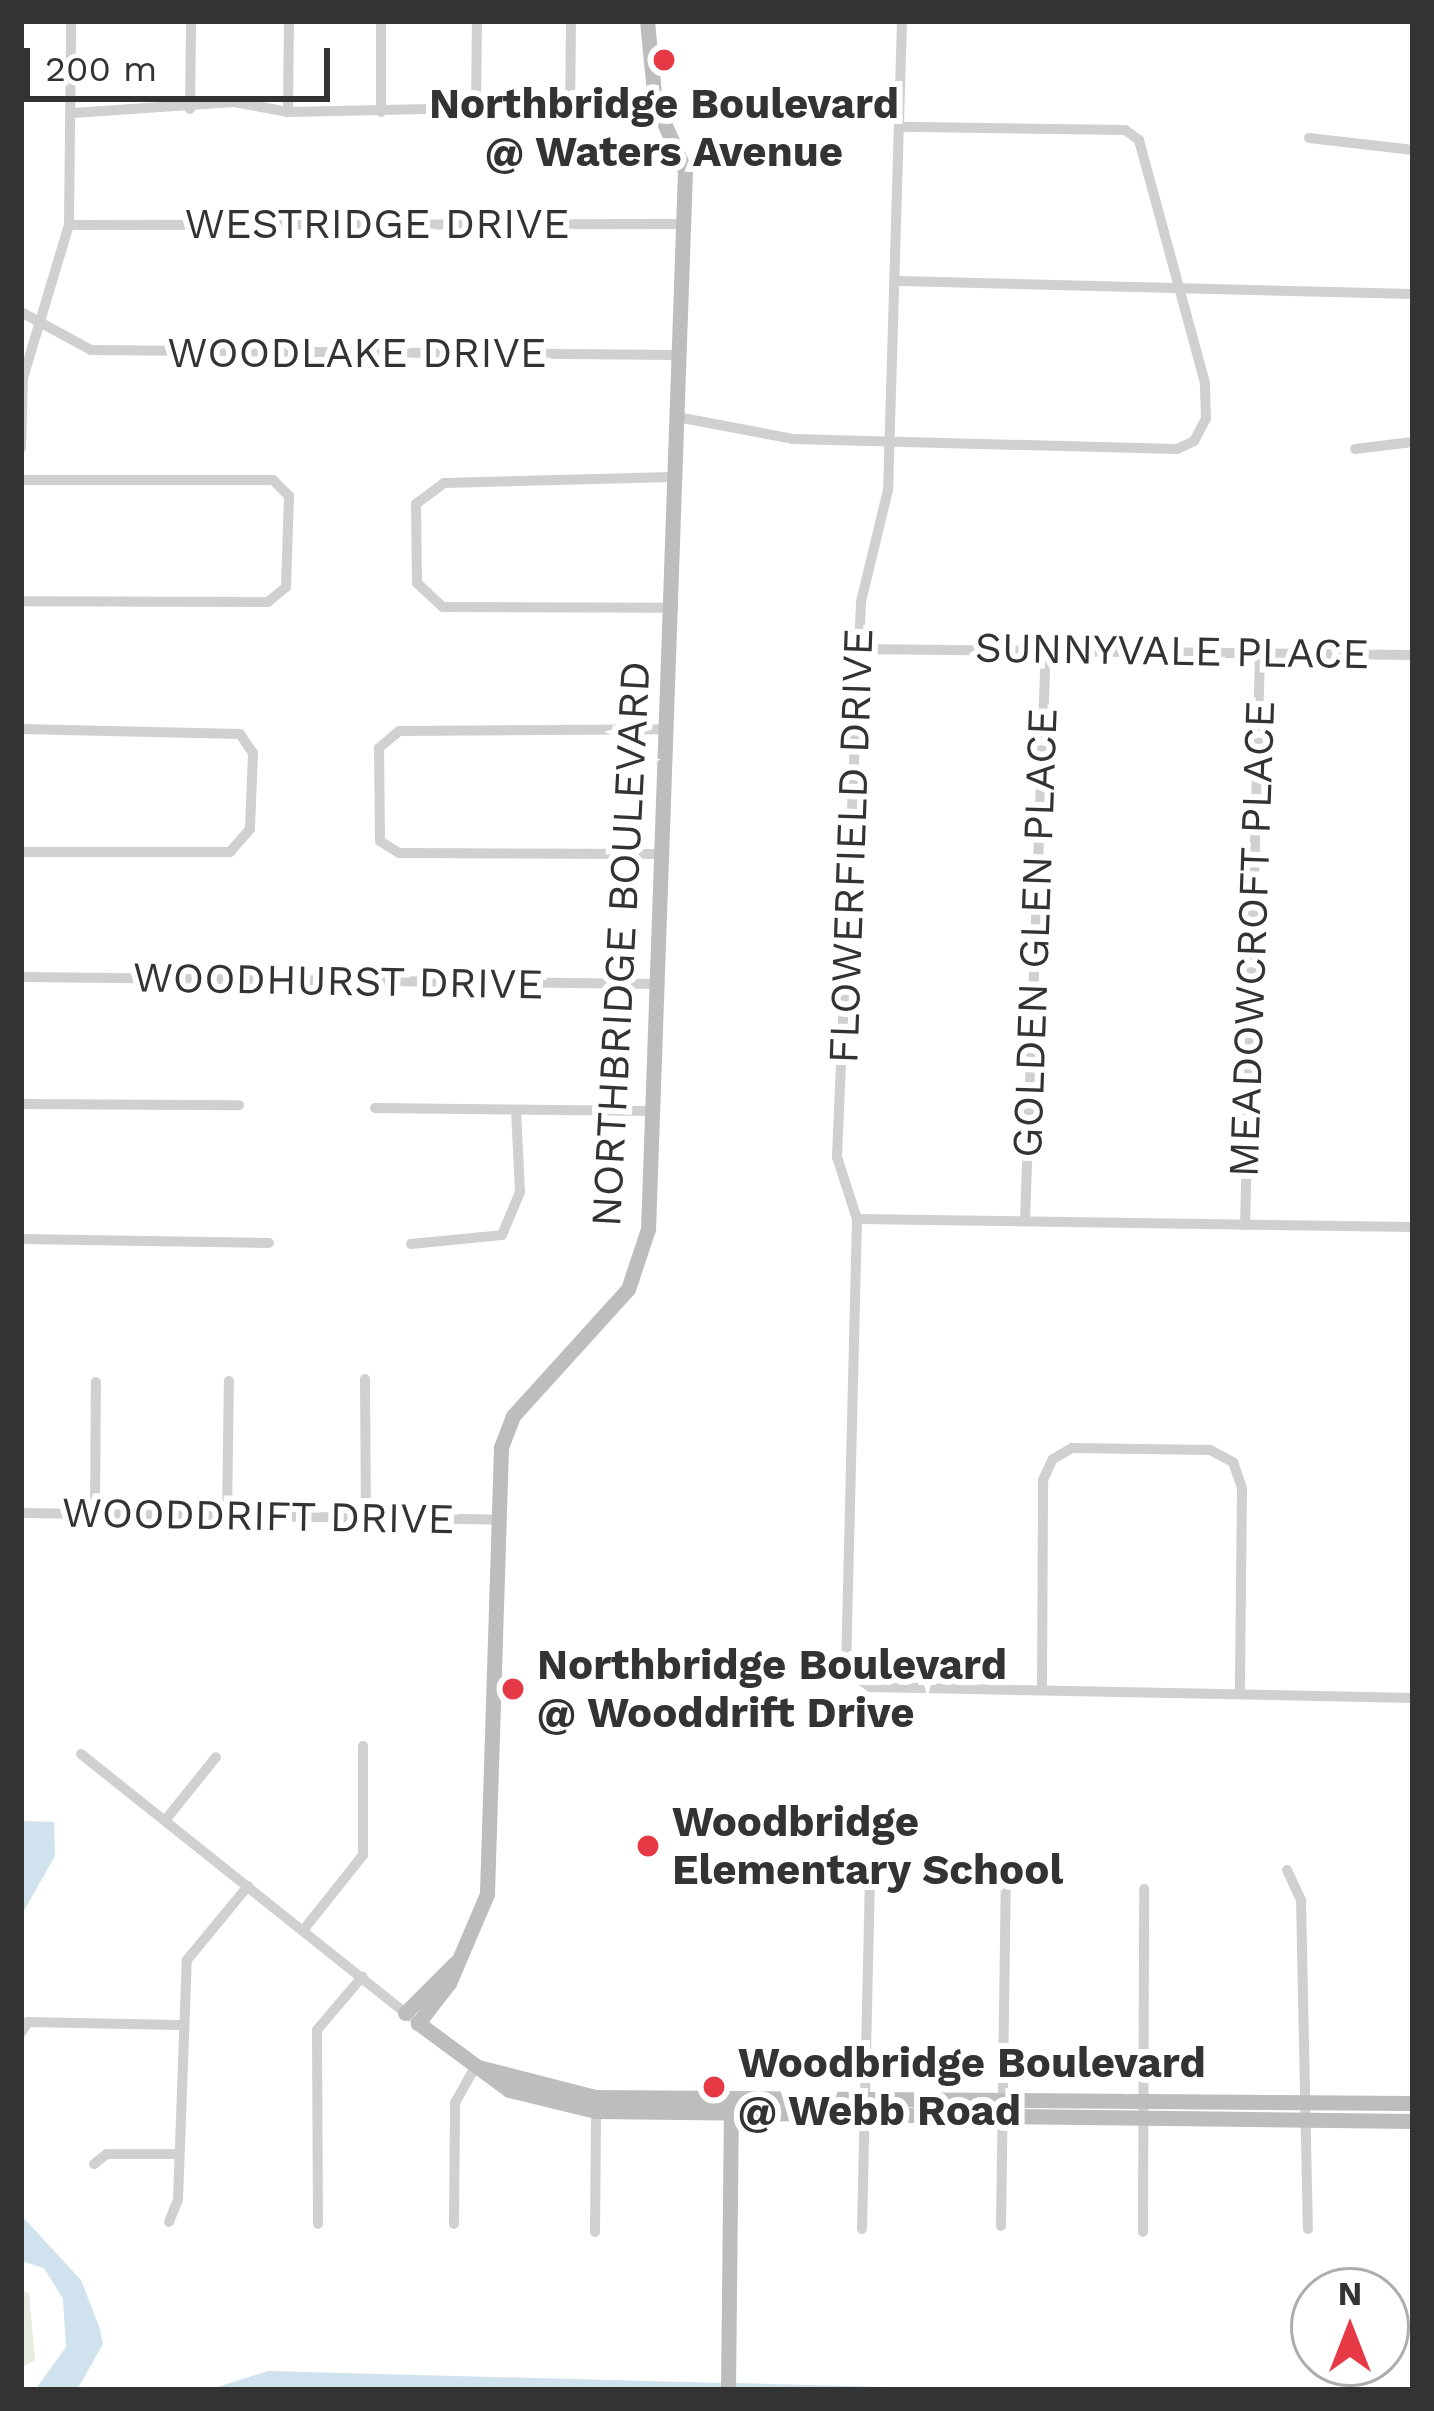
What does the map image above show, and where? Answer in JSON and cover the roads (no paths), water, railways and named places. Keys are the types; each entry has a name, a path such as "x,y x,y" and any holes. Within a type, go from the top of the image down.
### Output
{"street":[{"path":"21,448 22,378 43,328 69,225 71,21"},
{"path":"190,21 190,109"},
{"path":"288,112 289,21"},
{"path":"381,21 381,112"},
{"path":"476,111 477,21"},
{"path":"570,116 571,21"},
{"name":"NORTHBRIDGE BOULEVARD","path":"411,2018 478,1925 490,1870 494,1520 501,1448 513,1416 605,1321 640,1260 653,1111 654,984 673,608 676,356 685,224 685,171 656,102 647,21"},
{"name":"FLOWERFIELD DRIVE","path":"902,21 899,281 888,490 858,649 837,1157 857,1219 846,1671 871,1687 1042,1687"},
{"path":"73,113 190,109 234,102 288,112 530,107 570,116 638,112 656,102"},
{"path":"676,417 793,439 1177,449 1194,441 1206,418 1205,383 1139,140 1125,130 901,127"},
{"path":"1310,138 1413,149"},
{"name":"WESTRIDGE DRIVE","path":"69,225 685,224"},
{"path":"899,281 1413,294"},
{"name":"WOODLAKE DRIVE","path":"21,312 91,350 676,356"},
{"path":"1355,449 1413,442"},
{"path":"672,477 444,483 416,504 416,524 417,583 443,607 673,608"},
{"path":"21,479 273,479 289,496 286,587 268,602 21,601"},
{"name":"SUNNYVALE PLACE","path":"858,649 1046,645 1413,655"},
{"name":"GOLDEN GLEN PLACE","path":"1024,1220 1046,645"},
{"name":"MEADOWCROFT PLACE","path":"1244,1225 1260,653"},
{"path":"21,729 240,734 253,753 250,829 230,852 21,852"},
{"path":"660,854 398,853 380,841 379,748 399,731 665,729"},
{"name":"WOODHURST DRIVE","path":"21,977 654,984"},
{"path":"21,1104 239,1105"},
{"path":"375,1108 653,1111"},
{"path":"411,1244 502,1234 520,1192 516,1111"},
{"path":"857,1219 1413,1227"},
{"path":"21,1239 269,1244"},
{"path":"365,1379 366,1516"},
{"path":"227,1516 229,1381"},
{"path":"95,1513 96,1382"},
{"path":"1240,1693 1242,1488 1233,1462 1210,1450 1072,1448 1053,1459 1043,1480 1042,1687 1240,1693 1413,1698"},
{"name":"WOODDRIFT DRIVE","path":"21,1513 494,1520"},
{"path":"305,1928 363,1855 363,1746"},
{"path":"81,1754 475,2067 538,2101 596,2110 1005,2099 1413,2103"},
{"path":"166,1818 216,1757"},
{"path":"1287,1870 1301,1900 1308,2229"},
{"path":"1000,2226 1006,1877"},
{"path":"862,2229 870,1879"},
{"path":"169,2222 179,2154 179,2025 187,1960 248,1886"},
{"path":"1143,2232 1144,1889"},
{"path":"317,2224 317,2030 362,1977"},
{"path":"21,2033 28,2022 179,2025"},
{"path":"475,2067 596,2097 731,2105"},
{"path":"454,2224 455,2103 475,2067"},
{"path":"728,2382 731,2105"},
{"path":"866,2106 1005,2117 1413,2121"},
{"path":"595,2232 596,2110"},
{"path":"94,2164 107,2154 179,2154"}],"water":[{"path":"21,1821 54,1822 55,1856 21,1916"},
{"path":"21,2215 81,2280 100,2329 103,2344 77,2390 35,2390 66,2347 63,2299 44,2268 21,2261"},
{"path":"268,2371 723,2383 722,2390 208,2390"},
{"path":"733,2383 1002,2390 733,2390"}],"place":[{"name":"Northbridge Boulevard @ Waters Avenue","path":"664,60"},
{"name":"Northbridge Boulevard @ Wooddrift Drive","path":"513,1689"},
{"name":"Woodbridge Elementary School","path":"648,1846"},
{"name":"Woodbridge Boulevard @ Webb Road","path":"714,2087"}]}
